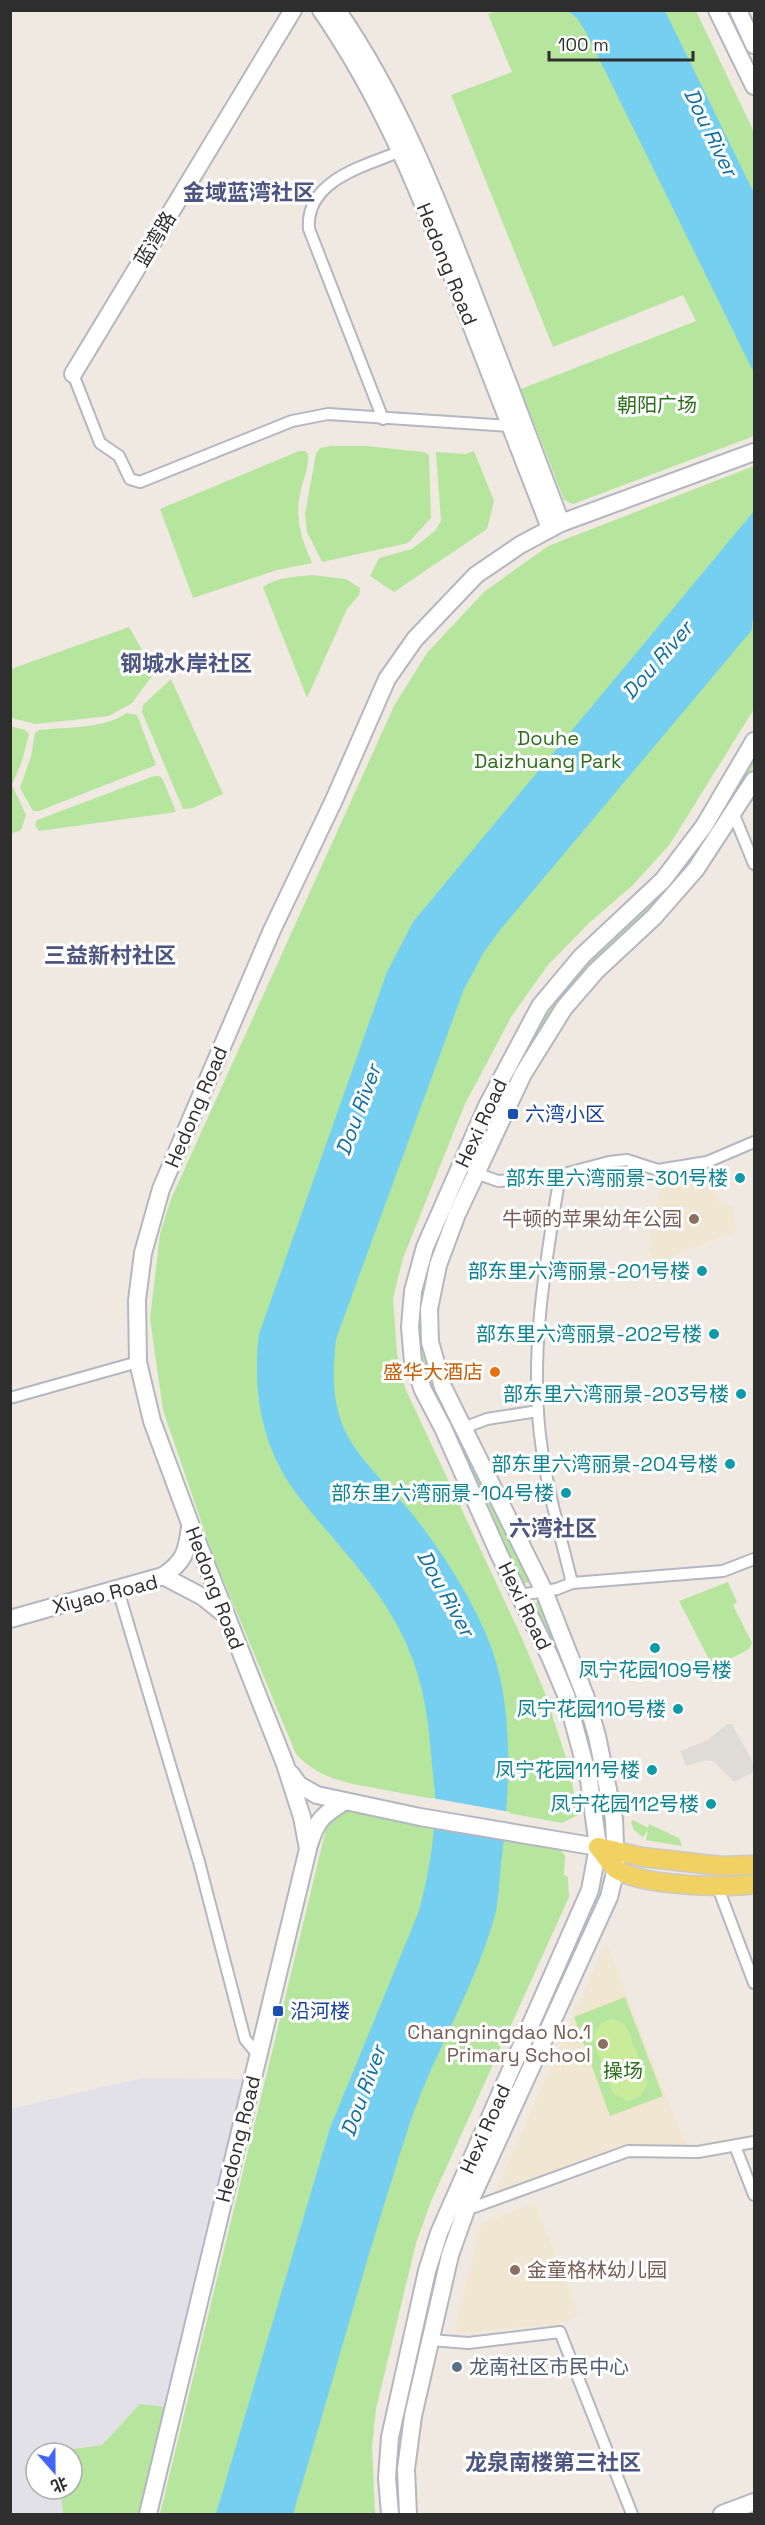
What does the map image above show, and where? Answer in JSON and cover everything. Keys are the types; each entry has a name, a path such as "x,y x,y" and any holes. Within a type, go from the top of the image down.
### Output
{"main road":[{"path":"598,1848 617,1850 642,1857 721,1866 754,1866"},
{"path":"598,1848 616,1869 639,1878 717,1885 754,1884"}],"street":[{"name":"蓝湾路","path":"73,374 293,10"},
{"name":"Hedong Road","path":"321,10 379,105 401,151 511,426 556,526"},
{"name":"Hedong Road","path":"337,10 391,100 437,198 556,526"},
{"path":"717,10 754,87"},
{"path":"738,10 754,45"},
{"path":"383,419 309,229 308,216 324,188 339,176 401,151"},
{"path":"73,374 100,444 119,456 130,479 140,482 292,421 328,414 511,426"},
{"name":"Hedong Road","path":"148,2514 308,1849 302,1817 285,1764 190,1526 152,1421 138,1362 137,1300 142,1265 161,1189 272,930 334,800 387,679 415,639 476,575 520,545 556,526 754,452"},
{"name":"Hexi Road","path":"390,2514 387,2478 390,2437 427,2271 439,2233 590,1890 598,1848 589,1780 566,1695 443,1428 423,1390 413,1362 410,1327 413,1291 425,1246 487,1106 540,1006 582,956 663,880 704,826 754,741"},
{"name":"Hexi Road","path":"408,2514 406,2469 413,2416 450,2254 466,2210 609,1897 616,1869 617,1850 615,1819 597,1736 565,1641 544,1591 443,1387 430,1342 429,1309 438,1265 457,1214 523,1074 564,1008 596,970 661,909 696,869 734,815 754,780"},
{"path":"734,815 754,864"},
{"path":"459,1169 498,1181 560,1175 609,1162 627,1160 658,1170 707,1162 754,1142"},
{"path":"560,1175 541,1311 538,1410 540,1436 551,1493 572,1583"},
{"path":"10,1398 138,1362"},
{"path":"463,1428 487,1419 538,1410"},
{"path":"163,1576 178,1566 185,1554 190,1526"},
{"path":"520,1595 572,1583 723,1571 754,1559"},
{"name":"Xiyao Road","path":"10,1619 163,1576 203,1597 226,1616"},
{"path":"118,1590 199,1862 245,2039 259,2056"},
{"name":"Hedong Road","path":"285,1764 299,1785 317,1795 512,1834 598,1848"},
{"path":"308,1849 315,1827 322,1816 345,1801"},
{"path":"717,1885 754,1983"},
{"path":"466,2210 628,2151 698,2152 754,2142"},
{"path":"735,2146 754,2195"},
{"path":"431,2340 468,2343 560,2332 632,2514"},
{"path":"722,2514 754,2502"}],"shaded area":[{"name":"牛顿的苹果幼年公园","path":"703,1171 708,1173 719,1202 733,1207 736,1231 654,1263 648,1247 663,1177"},
{"path":"727,1724 732,1724 754,1764 754,1772 734,1782 714,1762 706,1760 686,1766 680,1751 708,1740"},
{"name":"Changningdao No.1 Primary School","path":"606,1942 686,2145 628,2145 493,2197"},
{"path":"142,2078 244,2079 166,2407 140,2404 102,2445 84,2448 84,2441 24,2441 24,2501 61,2501 63,2514 11,2514 10,2109"},
{"name":"金童格林幼儿园","path":"535,2203 579,2316 557,2324 454,2332 481,2224"}],"green space":[{"name":"朝阳广场","path":"500,10 696,11 754,132 754,436 573,504 564,500 521,389 696,321 683,295 553,347 451,95 512,72 488,14"},
{"path":"366,446 424,452 429,455 431,518 408,543 322,562 307,532 305,514 316,454 320,448"},
{"path":"299,451 305,451 308,454 298,509 302,536 312,563 277,570 193,598 160,509"},
{"path":"474,451 494,501 487,529 394,592 370,576 379,558 412,549 435,531 441,521 436,452 465,454"},
{"name":"Douhe Daizhuang Park","path":"754,466 754,709 670,844 633,885 589,923 548,965 511,1017 465,1104 403,1258 393,1298 397,1354 405,1388 521,1636 545,1693 569,1767 578,1815 562,1823 336,1779 315,1770 296,1754 212,1553 163,1410 150,1319 160,1234 171,1199 394,706 427,653 484,592 548,546"},
{"path":"312,575 346,579 360,588 359,595 347,609 307,698 263,587 280,579"},
{"path":"129,627 155,672 132,703 109,716 36,724 11,718 11,669"},
{"path":"171,679 223,794 193,808 183,809 142,712 143,705"},
{"path":"127,713 137,715 156,765 39,811 33,811 20,788 31,756 35,733 39,730 96,725"},
{"path":"10,726 25,730 29,734 22,761 12,785 26,815 21,830 11,834"},
{"path":"754,755 754,765 704,847 660,901 594,962 474,1164 469,1165 467,1161 533,1031 563,986 632,918"},
{"path":"154,776 160,776 163,780 176,812 39,831 35,825 37,820"},
{"path":"463,1178 465,1183 423,1341 532,1582 520,1584 429,1387 421,1358 418,1331 419,1305 424,1280 440,1230"},
{"path":"728,1582 737,1602 733,1605 752,1643 749,1649 717,1666 712,1665 679,1601"},
{"path":"540,1599 573,1677 606,1805 604,1812 602,1812 532,1607"},
{"path":"342,1811 355,1811 556,1846 565,1855 564,1875 568,1877 569,1897 432,2199 416,2243 376,2409 372,2446 375,2514 160,2514 327,1825"},
{"path":"633,1820 648,1828 649,1824 679,1838 682,1846 646,1840 648,1830 643,1837 634,1830 631,1822"},
{"name":"操场","path":"625,1997 663,2096 610,2116 574,2017"},
{"path":"613,2019 623,2023 627,2028 648,2082 640,2095 627,2101 613,2093 594,2042 599,2026"},
{"path":"140,2404 166,2407 142,2514 63,2514 61,2501 84,2501 84,2447 102,2445"}],"water":[{"name":"Dou River","path":"568,11 665,11 754,193 754,373 586,32 577,18"},
{"name":"Dou River","path":"754,511 754,619 752,630 484,952 464,989 336,1339 335,1393 343,1426 364,1460 409,1510 451,1569 477,1615 496,1660 507,1727 506,1819 498,1896 487,1942 409,2126 293,2514 216,2514 330,2128 419,1911 431,1853 435,1809 427,1718 417,1671 396,1623 375,1589 299,1497 276,1460 268,1440 259,1399 257,1356 259,1334 387,972 413,922"}],"pier":[{"path":"432,1798 510,1812 507,1839 430,1826"}],"place":[{"name":"六湾小区","path":"513,1114"},
{"name":"部东里六湾丽景-301号楼","path":"740,1178"},
{"name":"牛顿的苹果幼年公园","path":"694,1219"},
{"name":"部东里六湾丽景-201号楼","path":"702,1271"},
{"name":"部东里六湾丽景-202号楼","path":"714,1334"},
{"name":"盛华大酒店","path":"495,1372"},
{"name":"部东里六湾丽景-203号楼","path":"741,1394"},
{"name":"部东里六湾丽景-204号楼","path":"730,1464"},
{"name":"部东里六湾丽景-104号楼","path":"566,1493"},
{"name":"凤宁花园109号楼","path":"655,1648"},
{"name":"凤宁花园110号楼","path":"678,1709"},
{"name":"凤宁花园111号楼","path":"652,1770"},
{"name":"凤宁花园112号楼","path":"711,1804"},
{"name":"沿河楼","path":"278,2011"},
{"name":"Changningdao No.1 Primary School","path":"603,2044"},
{"name":"金童格林幼儿园","path":"515,2270"},
{"name":"龙南社区市民中心","path":"457,2367"}],"district":[{"name":"金域蓝湾社区","path":"249,192"},
{"name":"钢城水岸社区","path":"186,663"},
{"name":"三益新村社区","path":"110,955"},
{"name":"六湾社区","path":"553,1528"},
{"name":"龙泉南楼第三社区","path":"553,2462"}]}
